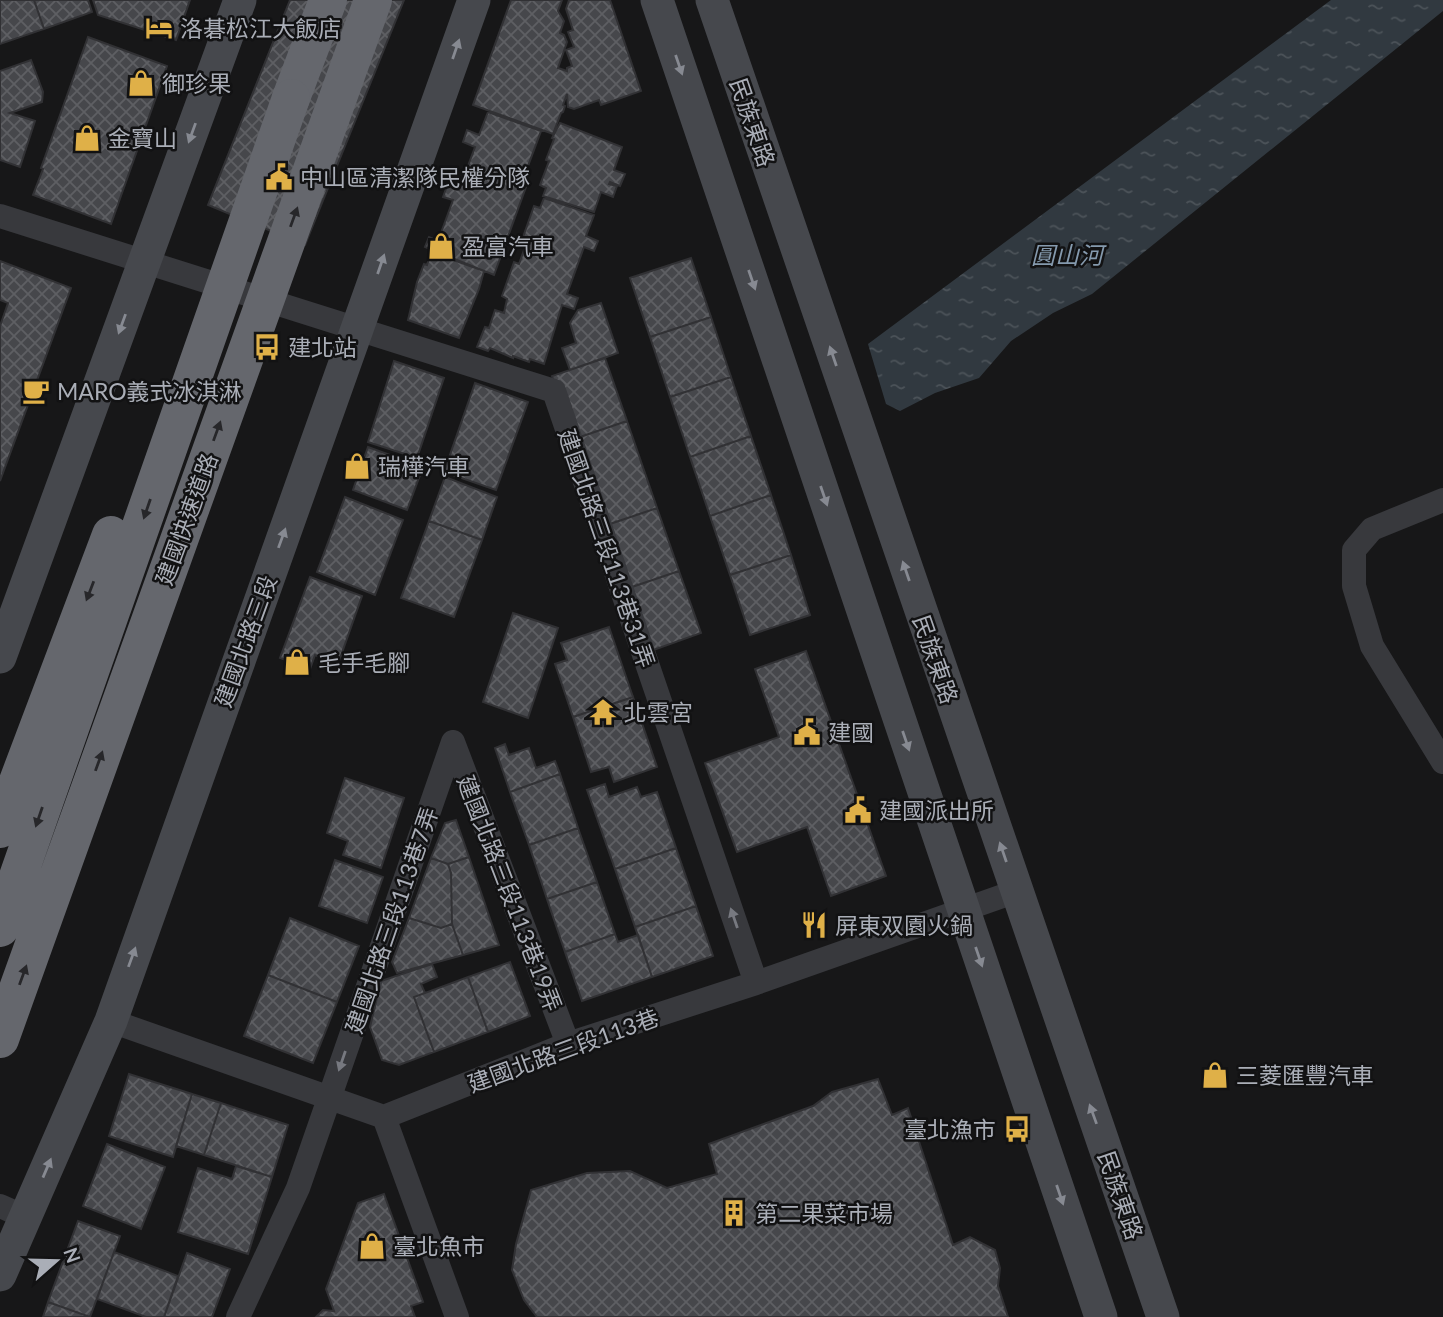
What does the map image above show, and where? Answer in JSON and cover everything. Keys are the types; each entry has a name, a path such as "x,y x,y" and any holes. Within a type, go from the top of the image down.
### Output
{"highway":[{"name":"建國快速道路","path":"0,928 291,98 328,0"},
{"name":"建國快速道路","path":"0,1040 373,0"},
{"path":"0,829 127,492 236,190 291,98"}],"street":[{"path":"0,657 240,0"},
{"name":"建國北路三段","path":"0,1275 13,1212 111,1021 474,0"},
{"path":"657,0 1101,1317"},
{"name":"民族東路","path":"712,0 1163,1317"},
{"path":"0,216 358,328"},
{"name":"建國北路三段113巷31弄","path":"358,328 554,391 756,983"},
{"path":"1443,500 1372,528 1354,550 1354,586 1372,646 1443,762"},
{"path":"884,676 936,659"},
{"name":"建國北路三段113巷19弄","path":"453,742 568,1044"},
{"name":"建國北路三段113巷7弄","path":"238,1317 298,1188 453,742"},
{"name":"建國北路三段113巷","path":"384,1117 568,1044 756,983 1017,891"},
{"path":"111,1021 384,1117 457,1317"}],"water":[{"name":"圓山河","path":"1331,0 1443,0 1443,11 1092,294 1053,313 1011,341 979,378 935,393 900,411 886,404 868,344"}],"building":[{"path":"0,0 34,0 44,29 0,44"},
{"path":"34,0 88,0 92,12 44,29"},
{"name":"洛碁松江大飯店","path":"93,0 190,0 176,40 98,15"},
{"path":"290,0 404,0 305,245 208,205"},
{"path":"511,0 562,0 558,11 564,21 560,33 567,42 558,68 567,71 567,68 572,66 566,50 574,47 568,32 573,30 566,9 569,0 610,0 641,91 601,105 599,100 574,109 568,107 567,94 563,112 553,134 473,105"},
{"path":"88,37 167,66 111,224 33,195"},
{"path":"31,60 43,92 42,102 10,113 35,121 20,167 0,160 0,71"},
{"path":"488,112 541,131 521,185 526,187 494,275 425,247 429,237 438,241 453,200 443,197 447,186 459,190 475,147 463,142 467,130 479,135"},
{"path":"560,123 622,147 614,170 625,174 620,186 610,182 609,184 617,186 613,197 601,192 594,212 543,196 546,188 540,185 549,161 546,160 554,139 552,138"},
{"path":"544,198 594,215 586,236 598,241 594,251 584,247 567,294 578,298 574,309 562,305 544,364 530,359 529,362 513,358 490,348 488,351 477,347 485,327 489,328 495,310 504,313 507,299 502,296 514,262 519,264 527,242 522,240 534,206 540,208"},
{"path":"431,252 484,271 459,338 408,320 417,282"},
{"path":"691,258 711,317 650,337 630,278"},
{"path":"0,261 71,288 0,481 0,326 8,303 0,300"},
{"path":"601,303 618,353 570,370 562,348 576,343 570,323 578,310"},
{"path":"711,317 731,377 670,397 650,337"},
{"path":"605,358 627,421 574,439 552,376"},
{"path":"394,361 444,378 417,458 368,442"},
{"path":"731,377 751,436 690,457 670,397"},
{"path":"475,383 528,402 496,490 444,472"},
{"path":"627,421 657,508 604,526 574,439"},
{"path":"751,436 771,495 710,516 690,457"},
{"path":"368,447 423,467 407,510 353,490"},
{"path":"445,477 497,497 482,540 429,521"},
{"path":"771,495 791,555 730,575 710,516"},
{"path":"345,497 403,520 375,595 317,572"},
{"path":"657,508 679,571 626,589 604,526"},
{"path":"429,521 482,540 454,617 401,598"},
{"path":"791,555 810,615 750,635 730,575"},
{"path":"679,571 701,633 648,652 626,589"},
{"path":"310,577 362,596 338,664 315,655 310,669 280,658"},
{"path":"513,613 558,628 528,718 483,702"},
{"path":"609,627 633,697 573,717 555,664 567,660 561,643"},
{"path":"806,651 886,876 831,896 807,827 737,852 705,763 779,737 755,669"},
{"path":"633,697 657,767 614,782 609,767 591,772 573,717"},
{"path":"505,744 509,755 529,748 536,768 555,761 560,774 510,792 495,748"},
{"path":"560,774 578,828 529,845 510,792"},
{"path":"345,778 404,798 381,868 343,855 348,841 327,833"},
{"path":"605,784 609,797 637,787 641,797 657,792 676,848 615,869 587,790"},
{"path":"456,820 469,857 448,864 431,858 445,823"},
{"path":"578,828 597,882 547,899 529,845"},
{"path":"676,848 696,906 635,927 615,869"},
{"path":"469,857 499,945 463,955 452,924 451,873 448,864"},
{"path":"431,858 448,864 451,873 452,924 441,928 409,918"},
{"path":"335,860 383,877 367,923 319,906"},
{"path":"597,882 615,934 565,952 547,899"},
{"path":"696,906 713,956 652,977 635,927"},
{"path":"290,918 359,946 337,1002 268,975"},
{"path":"409,918 441,928 452,924 463,955 397,973 392,962"},
{"path":"615,934 618,942 638,935 652,977 582,1001 565,952"},
{"path":"510,962 530,1016 488,1032 468,977"},
{"path":"432,964 437,977 421,984 425,993 414,997 434,1052 399,1065 382,1060 370,1027 381,981"},
{"path":"268,975 337,1002 313,1063 244,1036"},
{"path":"468,977 488,1032 434,1052 414,997"},
{"path":"129,1074 192,1094 173,1157 109,1136"},
{"name":"第二果菜市場","path":"878,1079 892,1115 908,1108 953,1245 970,1237 995,1250 1000,1268 998,1286 1008,1317 537,1317 524,1300 512,1270 516,1244 531,1190 587,1173 630,1171 667,1188 717,1174 709,1144 813,1106 832,1092"},
{"path":"192,1094 221,1103 204,1155 176,1146"},
{"path":"221,1103 288,1125 272,1177 204,1155"},
{"path":"107,1144 165,1167 141,1229 83,1206"},
{"path":"236,1166 272,1177 248,1254 178,1232 198,1168 232,1179"},
{"name":"臺北魚市","path":"384,1194 423,1302 411,1306 415,1317 316,1317 323,1310 334,1311 326,1289 358,1203"},
{"path":"78,1221 120,1236 90,1317 48,1302"},
{"path":"114,1252 178,1276 164,1317 146,1317 97,1299"},
{"path":"187,1253 230,1269 212,1317 164,1317"},
{"path":"48,1302 90,1317 43,1317"}],"place":[{"name":"洛碁松江大飯店","path":"159,28"},
{"name":"御珍果","path":"141,83"},
{"name":"金寶山","path":"87,138"},
{"name":"中山區清潔隊民權分隊","path":"279,177"},
{"name":"盈富汽車","path":"441,246"},
{"name":"建北站","path":"267,347"},
{"name":"MARO義式冰淇淋","path":"36,391"},
{"name":"瑞樺汽車","path":"357,466"},
{"name":"毛手毛腳","path":"297,662"},
{"name":"北雲宮","path":"603,712"},
{"name":"建國","path":"807,732"},
{"name":"建國派出所","path":"858,810"},
{"name":"屏東双園火鍋","path":"814,925"},
{"name":"三菱匯豐汽車","path":"1215,1075"},
{"name":"臺北漁市","path":"1017,1129"},
{"name":"第二果菜市場","path":"734,1213"},
{"name":"臺北魚市","path":"372,1246"}]}
